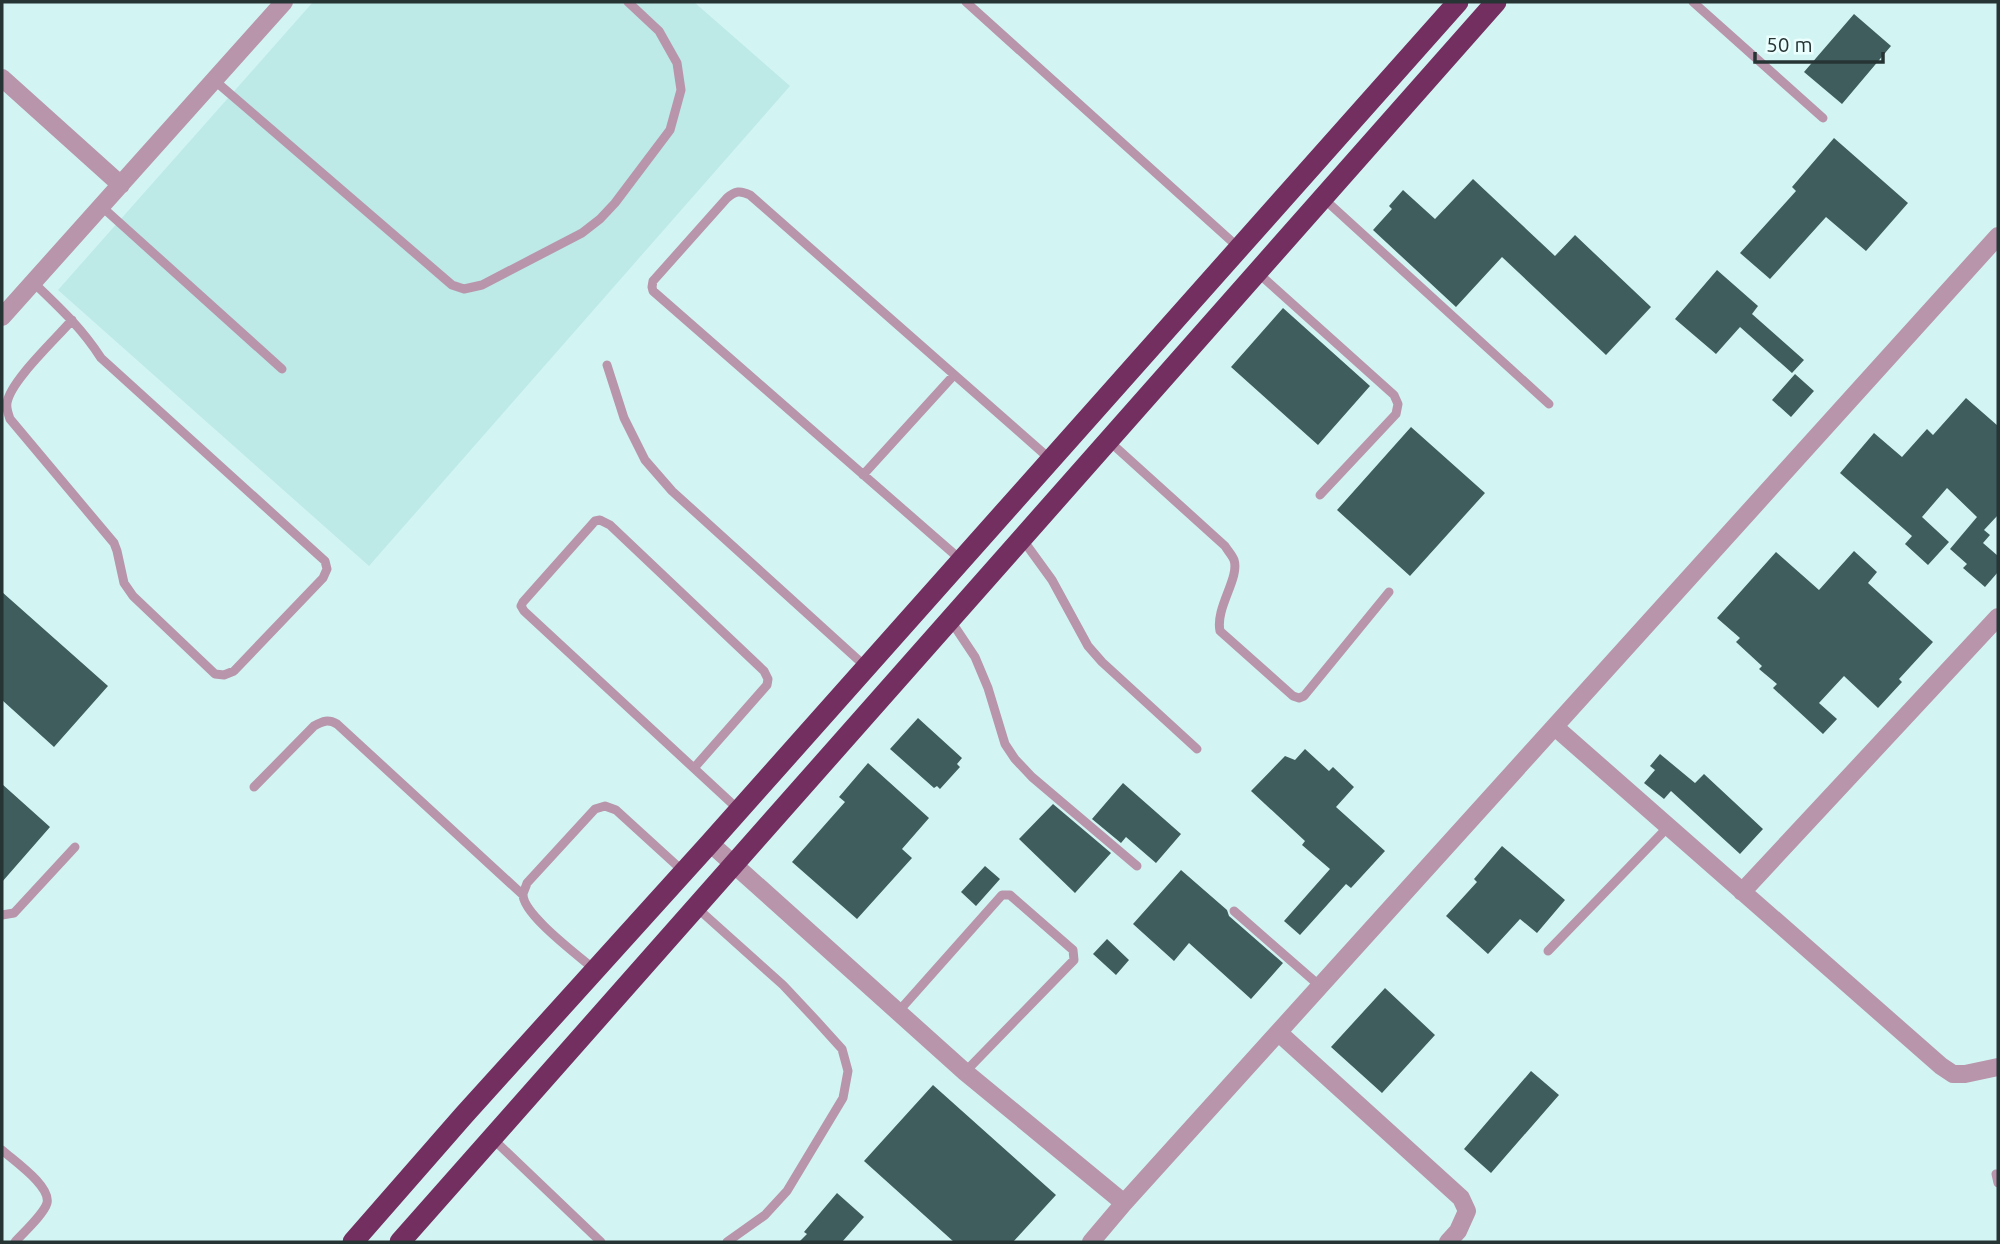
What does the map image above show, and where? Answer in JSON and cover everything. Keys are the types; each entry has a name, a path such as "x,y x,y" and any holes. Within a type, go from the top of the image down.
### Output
{"highway":[{"path":"353,1242 1458,2"},
{"path":"400,1242 1496,2"}],"street":[{"path":"2,317 284,2"},
{"path":"3,81 121,185"},
{"path":"1091,1242 1998,236"},
{"path":"1742,892 1998,617"},
{"path":"1555,727 1953,1074 1998,1067"},
{"path":"710,843 965,1072 1124,1203"},
{"path":"1279,1033 1461,1198 1467,1211 1458,1231 1448,1242"}],"lane":[{"path":"214,80 452,285 464,289 482,285 582,233 615,203 670,130 681,90 677,63 659,31 628,2"},
{"path":"966,2 1238,247"},
{"path":"1693,2 1823,118"},
{"path":"961,560 653,291 653,281 727,198 734,192 741,191 750,195 1051,459"},
{"path":"1322,198 1549,404"},
{"path":"101,206 282,369"},
{"path":"1257,272 1394,395 1398,404 1396,414 1320,495"},
{"path":"33,282 72,320 84,332 101,358 325,561 327,569 323,578 234,671 224,675 215,674 133,596 124,583 114,543 10,419 6,407 14,384 72,320"},
{"path":"607,365 624,418 645,460 672,491 866,667"},
{"path":"863,475 954,375"},
{"path":"1108,441 1225,546 1234,559 1235,568 1219,618 1220,631 1293,696 1304,696 1389,592"},
{"path":"694,768 767,685 768,679 764,671 610,524 595,521 521,606 524,611 739,810"},
{"path":"1022,539 1052,580 1088,646 1197,749"},
{"path":"950,620 975,657 988,688 1005,744 1015,759 1032,777 1137,866"},
{"path":"254,787 314,726 331,720 523,895 527,908 541,924 595,970"},
{"path":"523,895 527,883 552,855 595,809 605,806 616,810 684,872"},
{"path":"1548,951 1668,827"},
{"path":"2,915 14,913 75,847"},
{"path":"898,1012 1002,895 1010,895 1073,950 1073,960 965,1072"},
{"path":"696,907 783,985 813,1017 842,1049 848,1071 843,1098 787,1191 765,1215 727,1242"},
{"path":"1234,911 1321,987"},
{"path":"492,1138 601,1242"},
{"path":"2,1150 42,1185 48,1195 47,1206 15,1242"}],"shaded area":[{"path":"313,2 694,2 790,86 369,566 58,290"}],"building":[{"path":"1854,14 1891,46 1842,104 1804,72"},
{"path":"1834,138 1908,203 1866,251 1826,217 1770,279 1740,253 1796,191 1792,187"},
{"path":"1473,179 1555,256 1575,235 1651,307 1606,355 1502,257 1456,307 1373,230 1392,209 1389,206 1403,190 1435,219"},
{"path":"1717,270 1758,306 1752,314 1804,360 1792,373 1740,327 1716,354 1675,319"},
{"path":"1283,308 1370,386 1318,445 1231,367"},
{"path":"1795,374 1814,391 1791,417 1772,400"},
{"path":"1966,398 1998,426 1998,515 1984,530 1990,535 1983,543 1998,556 1998,572 1985,587 1963,568 1967,564 1950,549 1977,517 1947,488 1922,517 1949,542 1928,565 1905,544 1912,536 1840,473 1874,433 1902,457 1927,429 1933,435"},
{"path":"1411,427 1485,493 1410,576 1337,510"},
{"path":"1854,551 1877,572 1868,583 1933,642 1899,679 1902,682 1878,708 1844,676 1819,703 1837,719 1823,734 1773,688 1777,684 1759,669 1762,666 1736,642 1740,638 1717,618 1776,552 1819,590"},
{"path":"2,592 108,686 54,747 2,700"},
{"path":"918,718 962,758 957,764 960,767 940,789 937,786 934,788 890,749"},
{"path":"1305,749 1329,771 1333,767 1354,787 1336,807 1385,851 1351,888 1346,884 1300,935 1284,921 1330,869 1302,845 1305,841 1251,791 1285,756 1295,760"},
{"path":"1660,754 1695,783 1704,774 1763,829 1740,854 1671,791 1664,799 1644,783 1655,770 1650,766"},
{"path":"868,763 929,818 902,849 912,858 857,919 792,862 845,802 839,797"},
{"path":"1123,783 1181,834 1156,863 1126,837 1121,843 1092,819"},
{"path":"2,784 50,827 2,882"},
{"path":"1053,804 1111,853 1075,893 1019,839"},
{"path":"1502,846 1565,900 1537,933 1520,919 1488,954 1446,916 1477,882 1474,879"},
{"path":"985,866 1000,879 976,906 961,892"},
{"path":"1181,870 1283,963 1251,999 1189,943 1174,961 1133,924"},
{"path":"1107,939 1129,960 1116,975 1093,954"},
{"path":"1385,988 1435,1035 1382,1093 1331,1047"},
{"path":"1531,1071 1559,1095 1491,1173 1464,1149"},
{"path":"933,1085 1056,1195 1013,1242 954,1242 864,1161"},
{"path":"837,1193 864,1217 842,1242 799,1242 807,1234 804,1232"}]}
